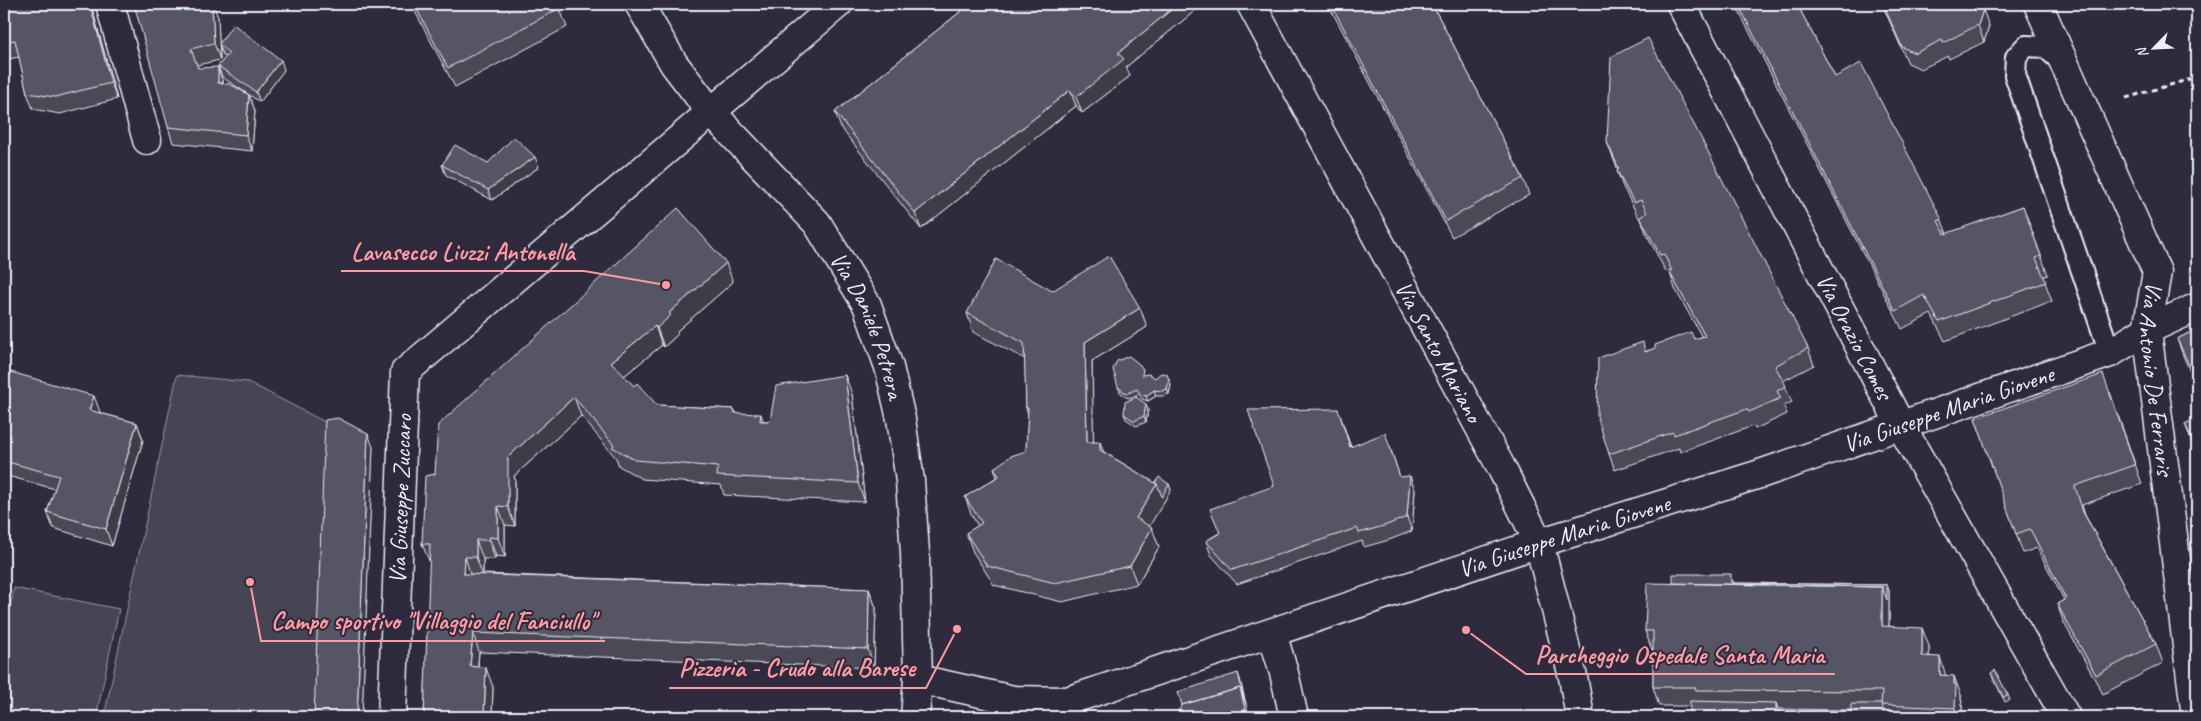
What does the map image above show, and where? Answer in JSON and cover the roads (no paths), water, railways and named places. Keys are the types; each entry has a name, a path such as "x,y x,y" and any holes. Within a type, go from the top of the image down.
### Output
{"street":[{"path":"110,4 147,140"},
{"name":"Via Daniele Petrera","path":"639,4 674,64 710,111 817,223 867,305 889,367 901,420 910,481 916,553 918,679 915,717"},
{"path":"710,111 838,4"},
{"name":"Via Santo Mariano","path":"1251,4 1496,458 1539,543 1573,676 1580,717"},
{"name":"Via Orazio Comes","path":"1681,4 1901,426 2066,717"},
{"name":"Via Antonio De Ferraris","path":"2038,4 2157,272 2147,330 2190,710"},
{"name":"Via Giuseppe Zuccaro","path":"392,717 404,372 710,111"},
{"name":"Via Giuseppe Maria Giovene","path":"918,679 1013,700 1067,701 1539,543 1760,474 1901,426 2110,353 2147,330 2197,307"},
{"path":"1272,633 1294,717"}],"lane":[{"path":"2066,64 2045,47 2026,46 2016,57 2015,75 2110,353"}],"place":[{"name":"Lavasecco Liuzzi Antonella","path":"666,285"},
{"name":"Campo sportivo \"Villaggio del Fanciullo\"","path":"250,582"},
{"name":"Pizzeria - Crudo alla Barese","path":"957,629"},
{"name":"Parcheggio Ospedale Santa Maria","path":"1466,630"}]}
